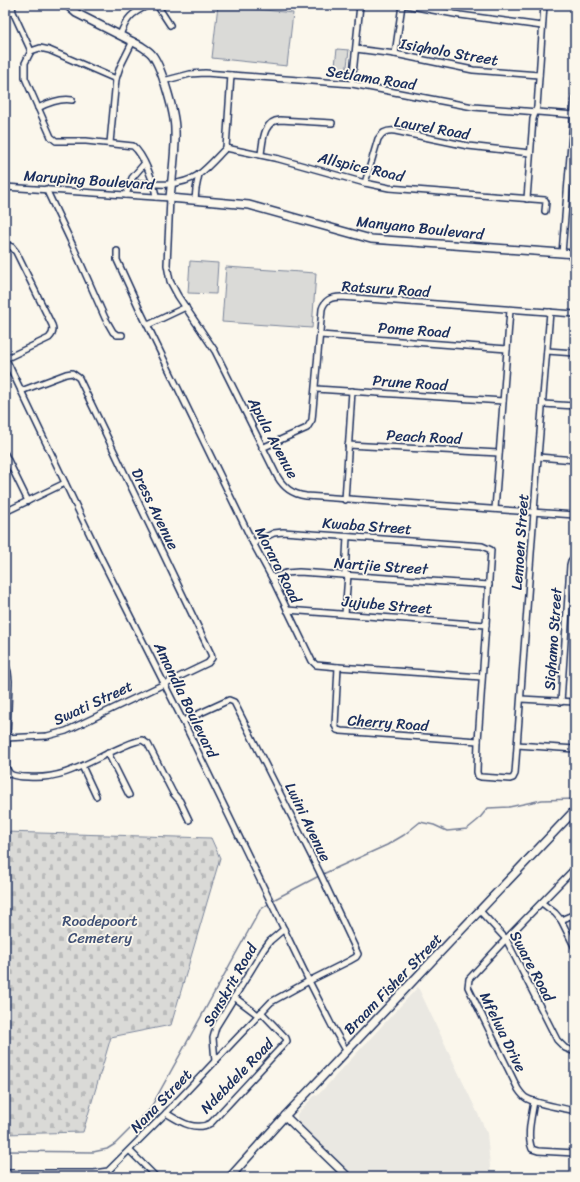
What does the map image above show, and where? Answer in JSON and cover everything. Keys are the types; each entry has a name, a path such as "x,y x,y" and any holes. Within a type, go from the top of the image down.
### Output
{"street":[{"path":"12,5 13,12 30,50 25,63 24,74 26,82 51,137 56,141 128,144 136,148 154,184 156,197"},
{"path":"67,5 76,13 146,49 153,56 158,65 175,129 170,198"},
{"path":"120,35 128,18 138,7 149,5"},
{"path":"157,5 170,25"},
{"path":"352,84 360,5"},
{"path":"395,54 402,5"},
{"path":"405,5 488,20 542,26"},
{"path":"527,199 544,5"},
{"path":"110,143 116,79 120,67 133,41"},
{"path":"30,50 40,48 49,50 116,79"},
{"name":"Isiqholo Street","path":"356,49 395,54 474,70 539,75"},
{"name":"Setlama Road","path":"163,81 197,73 352,84 472,107 574,115"},
{"path":"130,182 171,184 189,180 199,174 226,148 231,75"},
{"path":"562,253 575,96"},
{"path":"38,108 60,100 72,100"},
{"path":"260,154 266,129 273,121 300,120 332,123"},
{"name":"Laurel Road","path":"365,183 378,139 382,133 388,131 395,131 468,146 530,153"},
{"name":"Allspice Road","path":"226,148 260,154 365,183 399,189 545,200 545,211"},
{"path":"126,195 132,178 144,164"},
{"path":"195,200 199,174"},
{"name":"Maruping Boulevard","path":"5,187 170,198"},
{"path":"46,189 105,318 113,332 117,335 122,335"},
{"name":"Manyano Boulevard","path":"170,198 250,205 371,239 575,254"},
{"name":"Apula Avenue","path":"170,198 167,255 168,274 173,288 215,351 262,448 277,476 284,487 289,491 306,496 344,500 575,515"},
{"path":"5,244 12,246 16,252 52,325 53,330 49,338 5,358"},
{"name":"Morara Road","path":"117,251 117,260 253,543 272,578 312,661 318,665 338,667 482,677"},
{"name":"Ratsuru Road","path":"262,448 302,430 310,424 313,415 316,389 323,305 326,300 333,298 575,314"},
{"path":"148,325 186,307"},
{"path":"495,509 510,310"},
{"name":"Lemoen Street","path":"478,741 478,776 510,779 514,778 550,312"},
{"name":"Pome Road","path":"320,335 507,349"},
{"path":"547,351 575,353"},
{"name":"Amandla Boulevard","path":"5,358 101,558 183,721 309,980 347,1052"},
{"name":"Dress Avenue","path":"22,391 66,374 72,373 79,378 211,654 211,660 208,663 164,683"},
{"name":"Prune Road","path":"316,389 503,401"},
{"path":"344,500 352,391"},
{"path":"543,404 575,406"},
{"name":"Peach Road","path":"348,445 499,453"},
{"path":"5,454 28,501"},
{"path":"538,457 575,460"},
{"path":"5,512 65,483"},
{"name":"Kwaba Street","path":"253,543 279,532 482,546 491,550 489,585"},
{"path":"345,614 347,537"},
{"name":"Siqhamo Street","path":"561,702 570,565 575,556"},
{"name":"Nartjie Street","path":"272,578 294,572 489,585"},
{"path":"478,741 489,585"},
{"name":"Jujube Street","path":"287,610 486,625"},
{"path":"5,663 8,676 6,738 6,768 8,772 13,776 40,778 56,776 140,740 145,740 173,793 180,801 189,820"},
{"name":"Cherry Road","path":"338,667 335,725 337,730 478,741"},
{"name":"Swati Street","path":"6,738 36,737 58,733 164,683"},
{"path":"521,699 575,702"},
{"name":"Lwini Avenue","path":"183,721 229,700 234,702 319,871 358,954 349,961 309,980"},
{"path":"517,745 575,749"},
{"path":"108,753 129,795"},
{"path":"82,766 96,796"},
{"name":"Braam Fisher Street","path":"230,1177 285,1116 575,810"},
{"name":"Mfelwa Drive","path":"575,868 542,904 506,939 469,980 468,987 518,1089 527,1099 575,1111"},
{"path":"542,904 555,913 561,920 575,948"},
{"name":"Sware Road","path":"480,911 506,939 557,1040 565,1048 575,1052"},
{"path":"561,920 575,914"},
{"name":"Sanskrit Road","path":"215,1061 213,1043 214,1031 264,949 270,941 284,929"},
{"name":"Nana Street","path":"5,1173 103,1175 130,1151 273,1000 309,980"},
{"path":"234,997 259,1014"},
{"name":"Ndebdele Road","path":"166,1113 187,1125 209,1124 285,1044 287,1040 286,1038 259,1014"},
{"path":"534,1101 530,1127 532,1149 538,1151 575,1152"},
{"path":"285,1116 348,1177"},
{"path":"130,1151 156,1177"}],"shaded area":[{"path":"418,987 487,1133 491,1177 357,1177 351,1175 297,1122 297,1114 315,1095 317,1096"}],"green space":[{"path":"218,5 293,13 287,66 212,58"},
{"path":"337,49 349,50 346,74 334,73"},
{"path":"190,261 218,263 216,294 188,293"},
{"path":"226,267 316,273 312,328 222,322"},
{"name":"Roodepoort Cemetery","path":"5,832 211,838 220,858 171,1025 111,1037 83,1132 5,1134"}],"waterway":[{"path":"323,874 387,845 404,835 420,822 434,825 447,831 467,829 478,820 488,808 509,807 542,800 575,799"},
{"path":"5,1151 93,1152 107,1149 115,1144 150,1109 260,910 275,899 319,876"}]}
